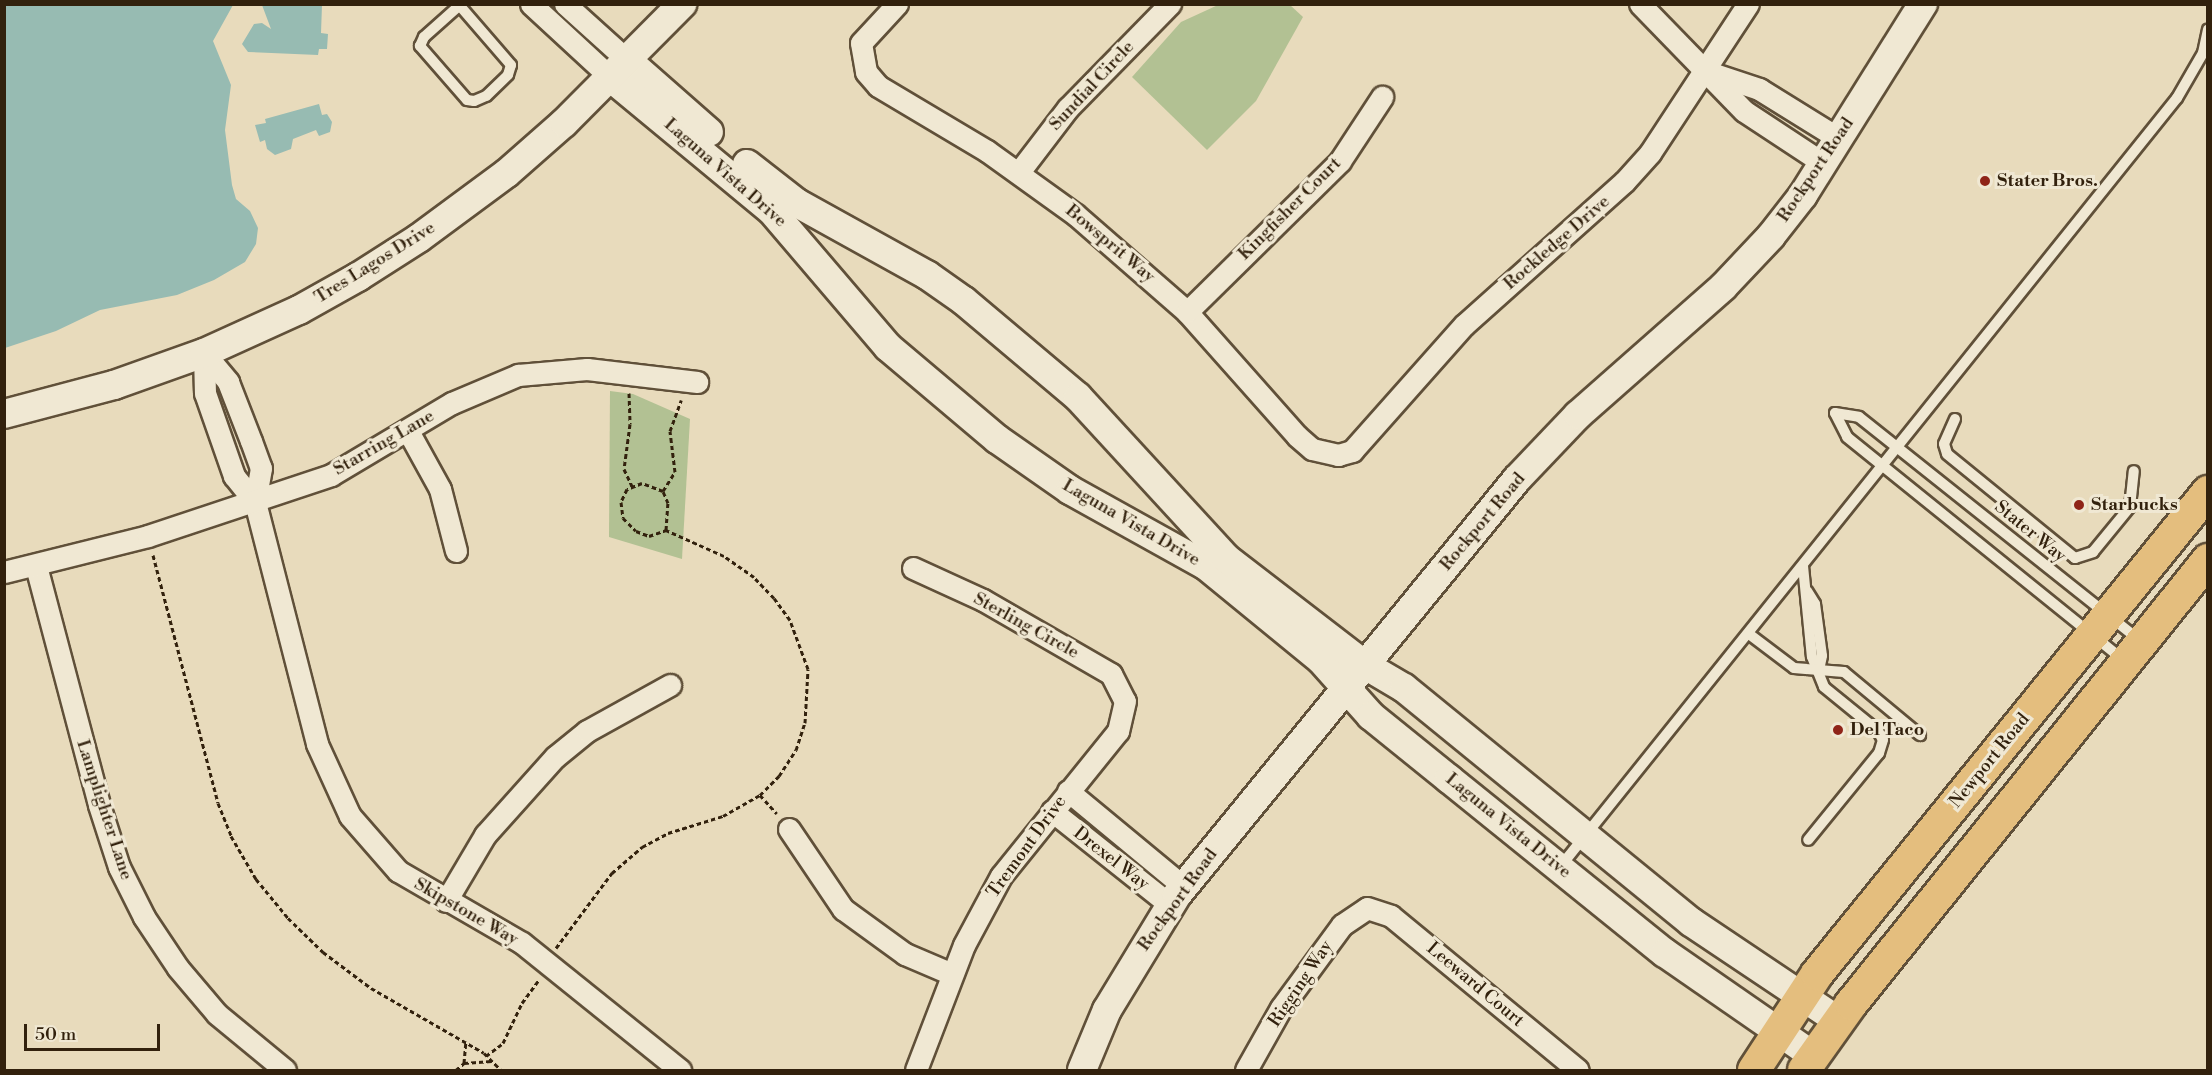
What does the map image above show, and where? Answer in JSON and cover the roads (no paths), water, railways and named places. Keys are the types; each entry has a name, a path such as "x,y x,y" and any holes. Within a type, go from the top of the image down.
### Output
{"main road":[{"name":"Newport Road","path":"1754,1071 1776,1033 1802,996 2208,492"},
{"path":"1809,1063 1839,1021 2208,560"}],"street":[{"name":"Laguna Vista Drive","path":"531,4 771,184 806,208 927,275 1050,370 1114,434 1226,558 1365,665 1404,688 1691,922 1839,1021"},
{"name":"Laguna Vista Drive","path":"565,4 619,69 771,210 857,314 922,377 1052,478 1205,565 1321,660 1371,716 1665,953 1776,1033 1809,1063"},
{"name":"Tres Lagos Drive","path":"4,414 114,385 204,353 299,310 419,238 507,173 619,69 682,4"},
{"name":"Bowsprit Way","path":"897,4 861,43 861,57 878,86 1018,172 1138,265 1187,312 1296,436 1312,449 1338,455"},
{"name":"Sundial Circle","path":"1018,172 1068,108 1170,4"},
{"path":"1640,4 1744,111 1823,163"},
{"name":"Rockledge Drive","path":"1338,455 1352,451 1464,325 1624,182 1650,153 1706,72 1748,4"},
{"name":"Rockport Road","path":"1082,1071 1107,1010 1177,896 1518,478 1578,415 1723,287 1771,236 1823,163 1923,4"},
{"path":"1706,72 1759,89 1838,138"},
{"name":"Kingfisher Court","path":"1187,312 1340,161 1382,97"},
{"path":"1760,121 1774,99"},
{"name":"Skipstone Way","path":"204,353 228,382 261,468 255,502 317,744 334,786 371,845 398,871 446,901 499,927 680,1071"},
{"name":"Starring Lane","path":"4,572 36,566 148,536 331,475 452,403 518,375 555,369 628,374 692,382"},
{"path":"408,431 440,489 456,551"},
{"name":"Lamplighter Lane","path":"36,566 99,805 119,867 134,897 178,968 217,1014 285,1071"},
{"name":"Sterling Circle","path":"913,568 983,600 1111,674 1125,701"},
{"path":"446,901 485,835 555,757 587,731 670,685"},
{"name":"Tremont Drive","path":"916,1071 952,974 1001,876 1118,731 1125,701"},
{"name":"Drexel Way","path":"1068,791 1123,836 1177,896"},
{"name":"Drexel Way","path":"1052,811 1107,856 1177,896"},
{"path":"789,829 843,909 905,954 952,974"},
{"path":"1107,856 1123,836"},
{"name":"Rigging Way","path":"1246,1071 1281,1008 1341,925 1367,908"},
{"name":"Leeward Court","path":"1367,908 1390,916 1578,1071"}],"lane":[{"path":"460,5 511,65 508,75 480,100 467,100 420,46 424,37 460,5"},
{"path":"1559,868 2177,99 2205,52 2208,30"},
{"name":"Stater Way","path":"1835,413 1859,417 2134,652 1847,437 1835,413"},
{"path":"1954,418 1944,444 1947,454 2075,558 2093,552 2130,507 2134,471"},
{"path":"1803,566 1812,657 1830,694 1878,731 1883,740 1879,753 1808,840"},
{"path":"1749,634 1794,668 1844,672 1920,735"}],"water":[{"path":"5,4 233,5 213,41 231,85 225,130 232,185 236,199 250,211 258,228 256,244 245,262 214,280 177,295 100,310 56,331 5,348"},
{"path":"262,5 322,5 321,33 328,34 327,49 319,49 318,55 248,52 242,44 254,24 262,23 271,29"},
{"path":"319,104 322,115 327,114 332,122 330,132 319,136 316,130 293,139 291,149 275,155 267,149 265,140 260,142 255,125 266,123 265,119"}],"place":[{"name":"Stater Bros.","path":"1985,181"},
{"name":"Starbucks","path":"2079,505"},
{"name":"Del Taco","path":"1838,730"}]}
